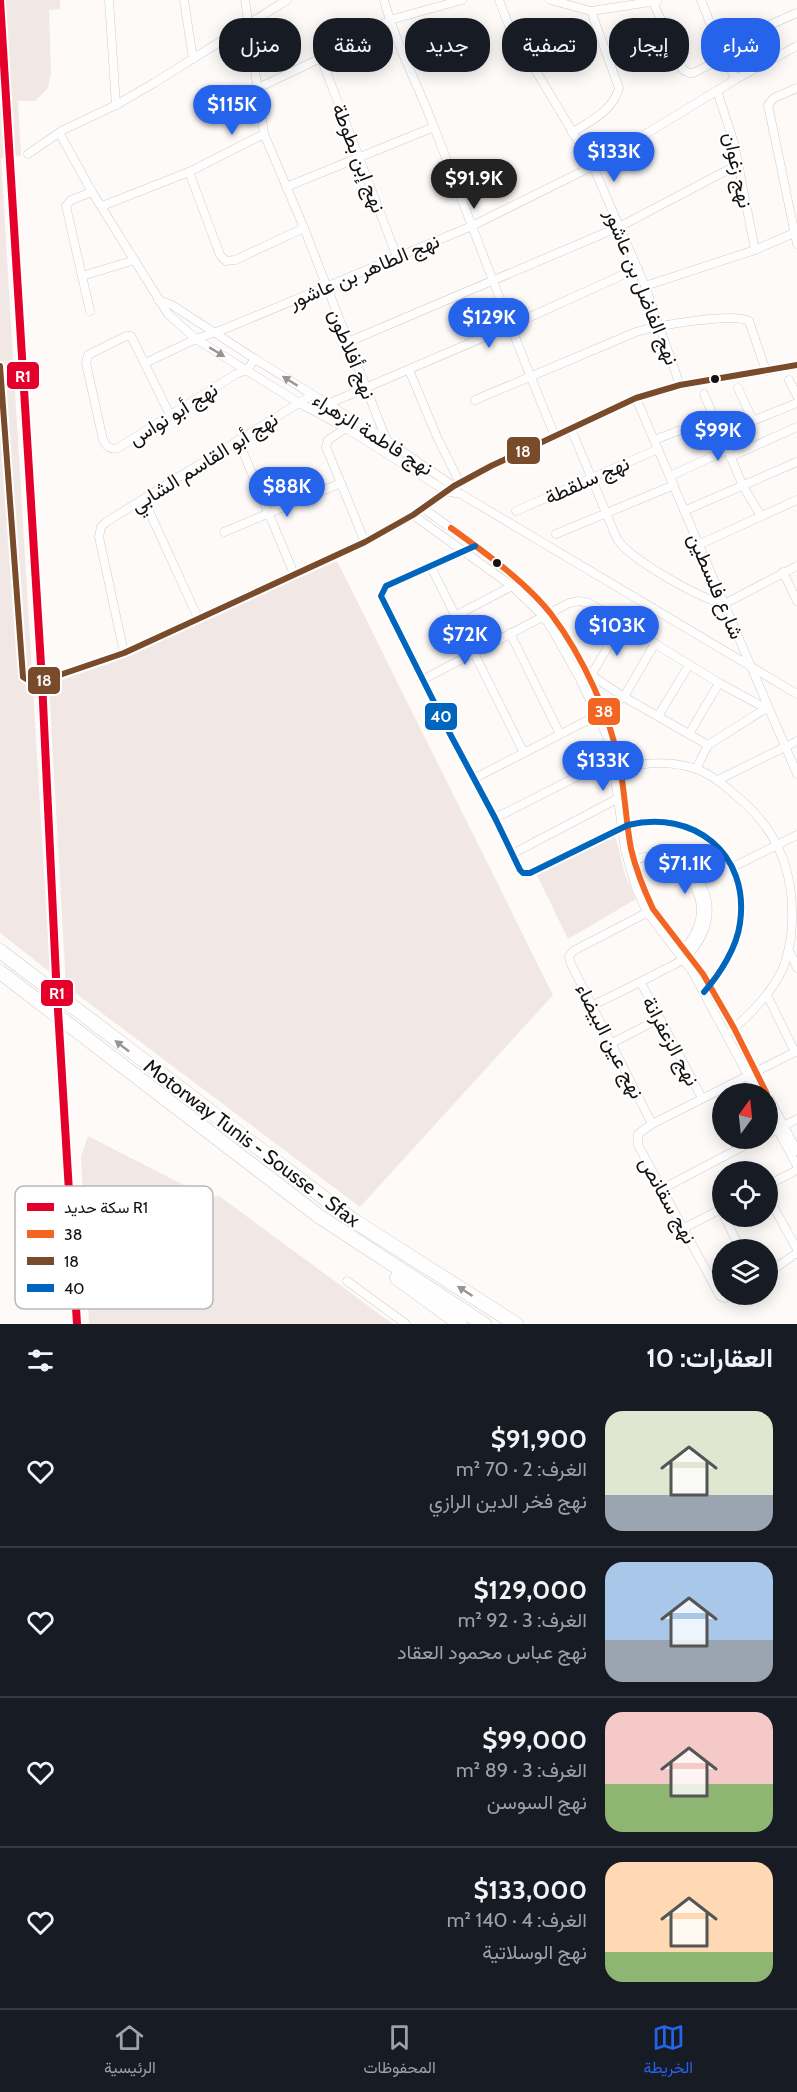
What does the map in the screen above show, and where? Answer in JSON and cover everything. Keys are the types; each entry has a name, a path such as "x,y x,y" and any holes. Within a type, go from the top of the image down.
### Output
{"highway":[{"name":"Motorway Tunis - Sousse - Sfax","path":"0,951 345,1214 516,1324"},
{"name":"Motorway Tunis - Sousse - Sfax","path":"0,973 320,1217 484,1324"},
{"path":"0,973 330,1231 460,1324"}],"street":[{"path":"109,0 116,105"},
{"path":"184,0 193,59"},
{"name":"نهج أفلاطون","path":"245,0 247,18"},
{"path":"259,18 287,0"},
{"path":"384,0 389,18"},
{"path":"393,19 462,0"},
{"name":"نهج الفاضل بن عاشور","path":"499,0 509,26 593,166 638,268 680,385"},
{"path":"550,0 591,12 656,1 683,70 693,73 701,69"},
{"path":"701,0 708,18"},
{"path":"572,133 609,108 619,88 591,12"},
{"path":"780,20 797,13"},
{"path":"393,27 555,436"},
{"path":"28,154 63,130 116,105 219,43"},
{"name":"نهج الطاهر بن عاشور","path":"145,363 196,339 472,226 593,166 735,79 797,46"},
{"path":"258,88 313,62"},
{"name":"نهج أفلاطون","path":"255,72 264,134 304,228 386,440"},
{"name":"نهج إبن بطوطة","path":"326,72 397,257"},
{"path":"731,72 735,79"},
{"path":"797,88 774,98 768,105 797,244"},
{"name":"نهج زغوان","path":"717,91 731,129 754,250"},
{"path":"286,187 434,127"},
{"name":"نهج فاطمة الزهراء","path":"60,134 92,192 168,315 196,339 299,403 346,428 446,491 461,494"},
{"path":"102,206 189,172 264,134"},
{"path":"348,342 619,227 739,164"},
{"path":"189,172 220,255 226,261 235,260 304,228"},
{"path":"90,311 66,206 71,200 92,192"},
{"path":"645,286 754,250 795,233"},
{"path":"82,276 135,260"},
{"path":"328,404 638,268"},
{"name":"نهج فاطمة الزهراء","path":"158,300 172,305 457,484 461,494"},
{"path":"475,400 636,332 659,327 745,318 752,325 766,371"},
{"name":"نهج أبو نواس","path":"145,363 131,336 126,336 90,353 87,357 86,363 103,440 109,448 118,448 236,374 247,370"},
{"path":"236,374 237,364 244,352"},
{"path":"247,370 255,359"},
{"path":"145,363 170,415"},
{"path":"0,366 3,444 23,677 34,681 48,680 124,653 365,542 413,515 457,484 636,398 680,385 797,365"},
{"path":"409,370 457,484"},
{"path":"789,380 797,396"},
{"path":"738,388 753,421"},
{"path":"704,394 720,435 761,516"},
{"name":"نهج أبو القاسم الشابي","path":"124,653 99,532 106,522 312,395"},
{"name":"شارع فلسطين","path":"636,398 750,664 767,709 797,774"},
{"path":"720,435 797,403"},
{"path":"654,440 713,418"},
{"path":"355,422 328,440 326,447 365,542"},
{"path":"670,476 797,427"},
{"path":"571,429 617,539 623,549 632,556 708,600 724,604 797,566"},
{"path":"238,440 294,574"},
{"name":"نهج سلقطة","path":"516,511 658,449"},
{"path":"684,511 797,462"},
{"path":"224,532 341,483"},
{"path":"556,534 674,485"},
{"path":"461,494 797,694"},
{"path":"144,500 198,618"},
{"path":"698,545 797,500"},
{"path":"423,508 511,575 547,615 590,677 617,769 629,866 650,911 707,989 731,1031 755,1083"},
{"path":"413,515 465,550 547,615 601,713 612,759 617,769 617,800 650,911"},
{"path":"475,546 386,586 381,596 520,870 523,873 530,873 625,827 657,820 688,827 706,837 720,849 733,867 739,885 741,906 740,925 725,961 707,989"},
{"path":"431,567 472,654 524,753"},
{"path":"783,572 797,601"},
{"path":"455,616 513,586"},
{"path":"422,680 569,603 579,602 590,603 719,683 767,709"},
{"path":"590,677 622,623"},
{"path":"510,633 560,734"},
{"path":"475,778 601,713 624,697 655,643"},
{"path":"658,716 689,664"},
{"path":"590,677 708,745"},
{"path":"689,734 719,683"},
{"path":"696,769 708,745 767,709"},
{"path":"718,780 797,741"},
{"path":"495,818 612,759"},
{"path":"617,769 656,763 696,769 718,780 745,802 762,820 779,844 795,892 792,954 797,968"},
{"path":"512,854 617,800"},
{"path":"733,867 797,835"},
{"path":"591,1006 676,964 701,936 707,919 705,892 699,880 686,867 671,858 650,855 634,860"},
{"path":"637,869 651,864 667,865 681,872 699,894 701,916 684,955"},
{"name":"نهج عين البيضاء","path":"650,911 573,951 569,957 591,1006 652,1124"},
{"path":"731,1031 766,995 792,954"},
{"name":"نهج الزعفرانة","path":"641,983 702,1098"},
{"path":"652,1124 796,1051 766,995"},
{"path":"610,1044 659,1019"},
{"path":"752,1074 758,1083"},
{"path":"780,1127 797,1119"},
{"path":"778,1122 797,1166"},
{"name":"نهج سقانص","path":"652,1124 638,1134 638,1145 712,1281"},
{"path":"778,1124 797,1151"},
{"path":"662,1189 738,1149"},
{"path":"778,1180 797,1170"},
{"path":"778,1215 797,1249"},
{"path":"684,1228 712,1216"},
{"path":"778,1265 797,1253"},
{"path":"347,1281 406,1324"}],"shaded area":[{"path":"0,0 60,0 60,9 49,10 51,73 48,88 35,101 18,101 21,156 1,158 50,972 0,933"},
{"path":"337,561 553,995 360,1207 66,986 49,686"},
{"path":"614,831 625,875 636,899 568,939 536,873"},
{"path":"88,1136 186,1186 82,1186 81,1156"},
{"path":"219,1196 393,1324 89,1324 88,1309 213,1309 213,1197"}],"rail line":[{"name":"R1","path":"0,0 42,681 69,1186"},
{"name":"R1","path":"76,1309 77,1324"}],"transit line":[{"name":"18","path":"0,366 23,677 28,680 42,681 124,653 365,542 413,515 454,486 491,466 636,398 680,385 797,365"},
{"name":"38","path":"451,528 530,591 551,614 574,648 594,687 616,748 631,849 646,895 653,909 703,974 762,1083"},
{"name":"40","path":"475,546 386,586 381,596 449,732 523,873 530,873 628,825 652,822 674,824 695,831 712,842 726,857 736,876 741,898 740,923 727,960 704,992"}]}
